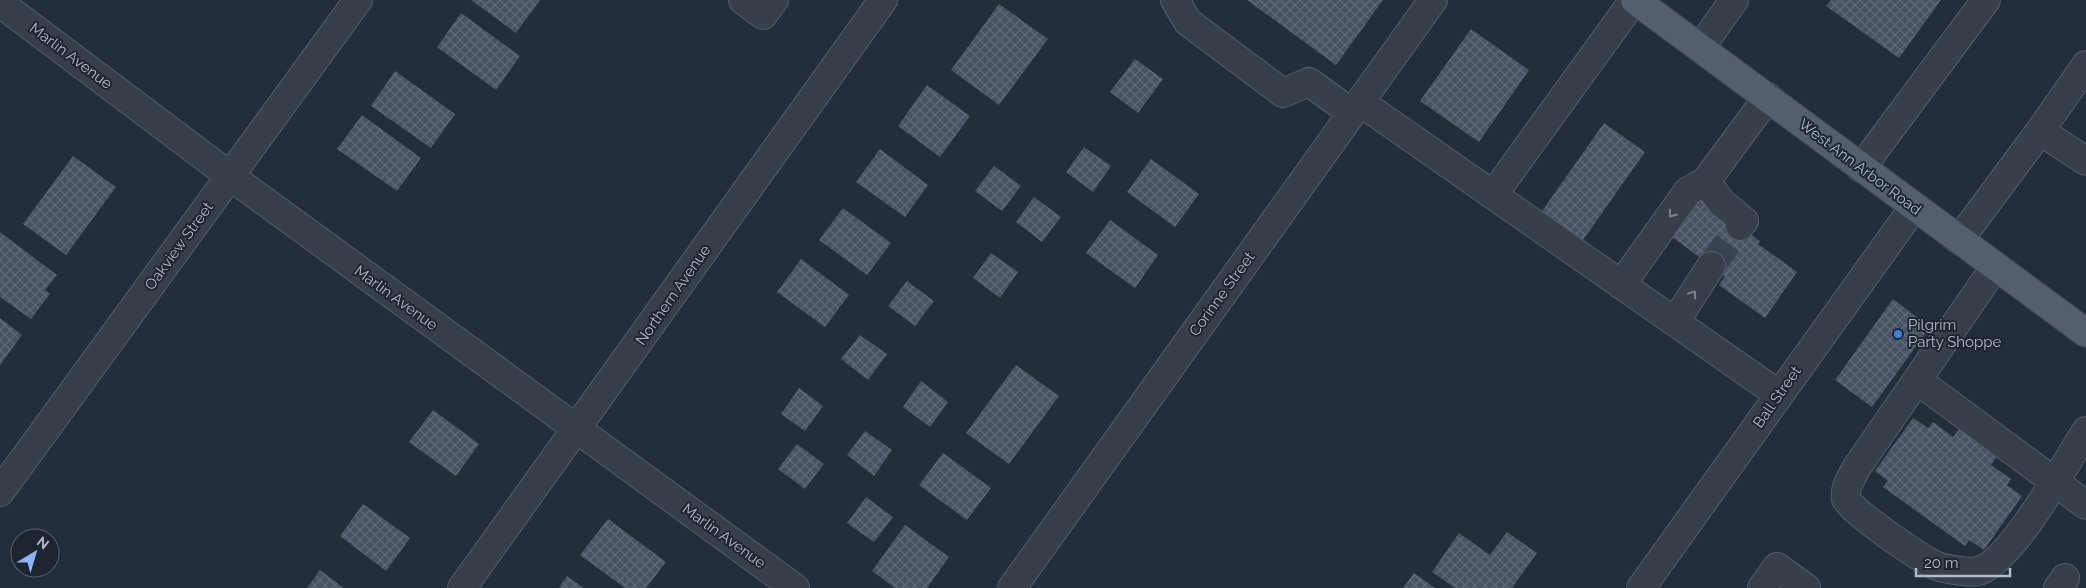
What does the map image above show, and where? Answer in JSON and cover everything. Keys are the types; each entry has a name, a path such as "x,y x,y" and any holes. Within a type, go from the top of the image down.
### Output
{"main road":[{"name":"West Ann Arbor Road","path":"1634,0 1701,47 1861,168 2086,333"}],"street":[{"name":"Oakview Street","path":"0,492 358,0"},
{"path":"743,0 763,15 774,0"},
{"name":"Northern Avenue","path":"462,588 882,0"},
{"path":"1175,0 1188,22 1283,93 1309,82 1356,108 1493,195 1778,394"},
{"name":"Corinne Street","path":"1012,588 1433,0"},
{"path":"1493,195 1634,0"},
{"path":"1701,47 1734,0"},
{"path":"1861,168 1986,0"},
{"name":"Marlin Avenue","path":"0,3 230,176 795,588"},
{"path":"1959,240 2040,131 2086,65"},
{"path":"1621,284 1688,191 1706,181 1768,97"},
{"path":"2040,131 2086,161"},
{"path":"1706,181 1721,202 1744,221 1740,226"},
{"name":"Ball Street","path":"1641,588 1778,394 1914,207"},
{"path":"1675,322 1711,266"},
{"path":"1995,267 1857,467 1846,488 1846,500 1855,510 1938,567 1978,571 1995,562 2013,543 2029,522 2086,431"},
{"path":"1917,380 2086,506"},
{"path":"1762,588 1776,567 1806,588"}],"building":[{"path":"471,0 540,0 516,33"},
{"path":"1247,0 1383,0 1336,65"},
{"path":"1831,0 1941,0 1899,58 1826,6"},
{"path":"999,4 1048,39 999,105 951,70"},
{"path":"461,13 520,56 496,90 437,47"},
{"path":"1471,29 1529,70 1479,142 1420,101"},
{"path":"1135,59 1163,79 1138,113 1110,92"},
{"path":"395,71 455,114 431,148 371,106"},
{"path":"927,85 970,116 940,157 898,126"},
{"path":"362,115 421,158 397,191 337,149"},
{"path":"1604,123 1645,152 1583,240 1542,211"},
{"path":"1084,147 1111,166 1093,192 1066,172"},
{"path":"880,149 928,185 905,217 856,182"},
{"path":"73,156 116,187 66,255 23,224"},
{"path":"1151,159 1199,194 1175,227 1127,192"},
{"path":"994,166 1021,186 1002,211 975,191"},
{"path":"1697,195 1760,241 1758,244 1797,272 1765,318 1719,285 1725,276 1668,234"},
{"path":"1034,197 1061,217 1042,242 1016,222"},
{"path":"843,208 891,243 867,275 819,240"},
{"path":"1110,220 1158,255 1135,288 1086,253"},
{"path":"0,232 57,275 45,290 50,294 31,319 0,297"},
{"path":"991,253 1018,272 1000,298 973,278"},
{"path":"801,259 849,295 825,327 777,292"},
{"path":"907,281 934,301 915,326 888,306"},
{"path":"1893,299 1930,327 1872,407 1835,380"},
{"path":"0,318 22,335 0,365"},
{"path":"860,335 887,354 868,380 841,359"},
{"path":"1016,365 1059,396 1009,464 966,433"},
{"path":"921,381 948,402 930,427 903,407"},
{"path":"799,388 823,406 805,431 781,414"},
{"path":"433,410 479,444 456,476 409,442"},
{"path":"1913,418 1928,428 1933,422 1953,437 1960,428 1998,455 1991,465 2011,479 2007,485 2022,496 1984,550 1969,540 1965,546 1883,487 1888,481 1875,471"},
{"path":"865,431 892,450 874,476 847,455"},
{"path":"797,444 824,464 805,489 778,469"},
{"path":"943,453 991,488 967,520 919,485"},
{"path":"866,497 893,517 874,542 847,523"},
{"path":"363,504 410,538 386,571 340,536"},
{"path":"608,519 666,562 646,588 625,588 580,555"},
{"path":"905,525 949,557 927,588 895,588 872,571"},
{"path":"1507,532 1537,553 1512,588 1455,588 1432,572 1459,533 1490,555"},
{"path":"320,570 344,588 307,588"},
{"path":"1414,573 1435,588 1403,588"},
{"path":"567,576 584,588 559,588"}],"tunnel":[{"path":"1711,266 1740,226"}],"place":[{"name":"Pilgrim Party Shoppe","path":"1898,334"}]}
